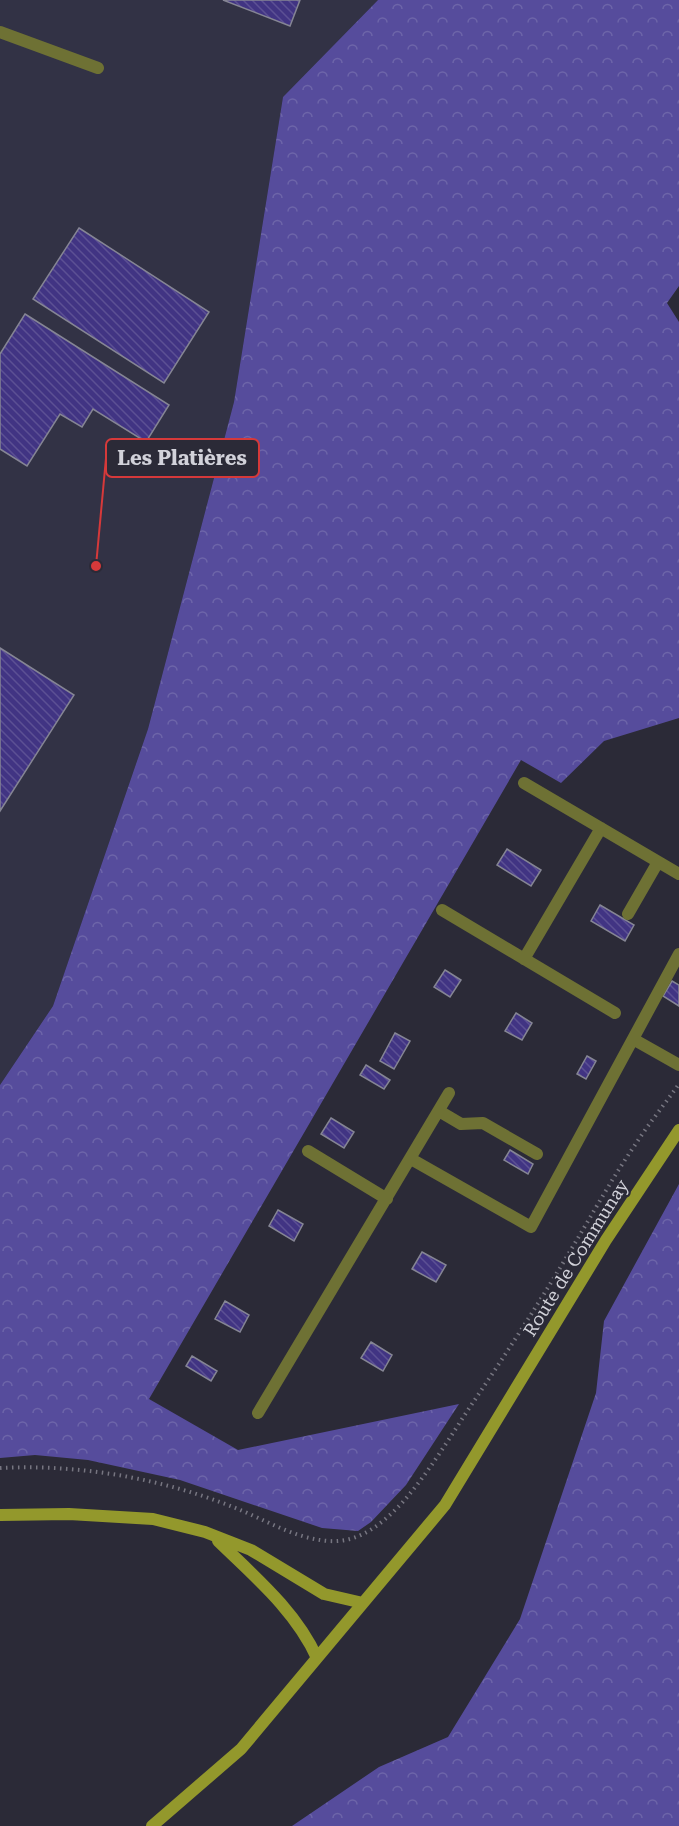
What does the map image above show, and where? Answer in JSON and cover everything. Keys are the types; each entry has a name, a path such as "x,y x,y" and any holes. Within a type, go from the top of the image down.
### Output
{"street":[{"name":"Route de Communay","path":"153,1826 241,1749 445,1505 606,1240 679,1130"},
{"path":"0,1515 69,1514 153,1519 205,1532 251,1550 324,1594 363,1603"},
{"path":"214,1537 277,1599 312,1646 317,1658"}],"lane":[{"path":"0,32 98,68"},
{"path":"524,783 679,874"},
{"path":"524,959 601,828"},
{"path":"628,914 658,862"},
{"path":"442,910 615,1013"},
{"path":"411,1159 531,1227 679,954"},
{"path":"633,1039 679,1065"},
{"path":"258,1413 449,1093"},
{"path":"439,1111 461,1124 483,1123 537,1154"},
{"path":"308,1151 387,1199"}],"path":[{"path":"0,1468 57,1467 146,1480 184,1490 234,1507 305,1536 328,1541 342,1541 371,1530 401,1503 422,1478 524,1328 632,1149 679,1084"}],"shaded area":[{"path":"0,0 378,0 283,97 234,402 148,729 53,1006 0,1085"}],"green space":[{"path":"378,0 679,0 679,286 667,303 679,322 679,718 604,741 561,783 521,760 149,1399 238,1450 459,1404 406,1485 371,1522 358,1531 322,1528 180,1480 88,1460 35,1455 0,1458 0,1085 53,1006 148,729 234,402 283,97"},
{"path":"679,1184 679,1826 292,1826 379,1767 448,1737 520,1619 596,1393 604,1321"}],"building":[{"path":"223,0 300,0 290,26"},
{"path":"79,228 209,312 164,383 33,299"},
{"path":"25,314 169,405 146,442 93,409 82,427 60,414 27,466 0,449 0,354"},
{"path":"0,648 74,695 0,811"},
{"path":"507,849 541,870 531,886 497,865"},
{"path":"600,905 634,925 625,941 591,921"},
{"path":"445,970 461,980 450,997 434,987"},
{"path":"672,981 679,985 679,1006 663,996"},
{"path":"516,1013 532,1023 522,1040 505,1031"},
{"path":"395,1033 410,1041 394,1069 380,1061"},
{"path":"587,1056 596,1061 586,1079 577,1074"},
{"path":"366,1065 390,1080 384,1089 360,1075"},
{"path":"331,1118 354,1132 344,1148 321,1134"},
{"path":"510,1150 533,1164 528,1174 504,1160"},
{"path":"278,1210 303,1224 294,1241 269,1226"},
{"path":"422,1252 446,1265 436,1282 412,1269"},
{"path":"225,1301 249,1315 240,1332 215,1319"},
{"path":"371,1342 392,1355 383,1371 361,1358"},
{"path":"192,1356 217,1371 211,1381 186,1366"}],"place":[{"name":"Les Platières","path":"96,566"}]}
